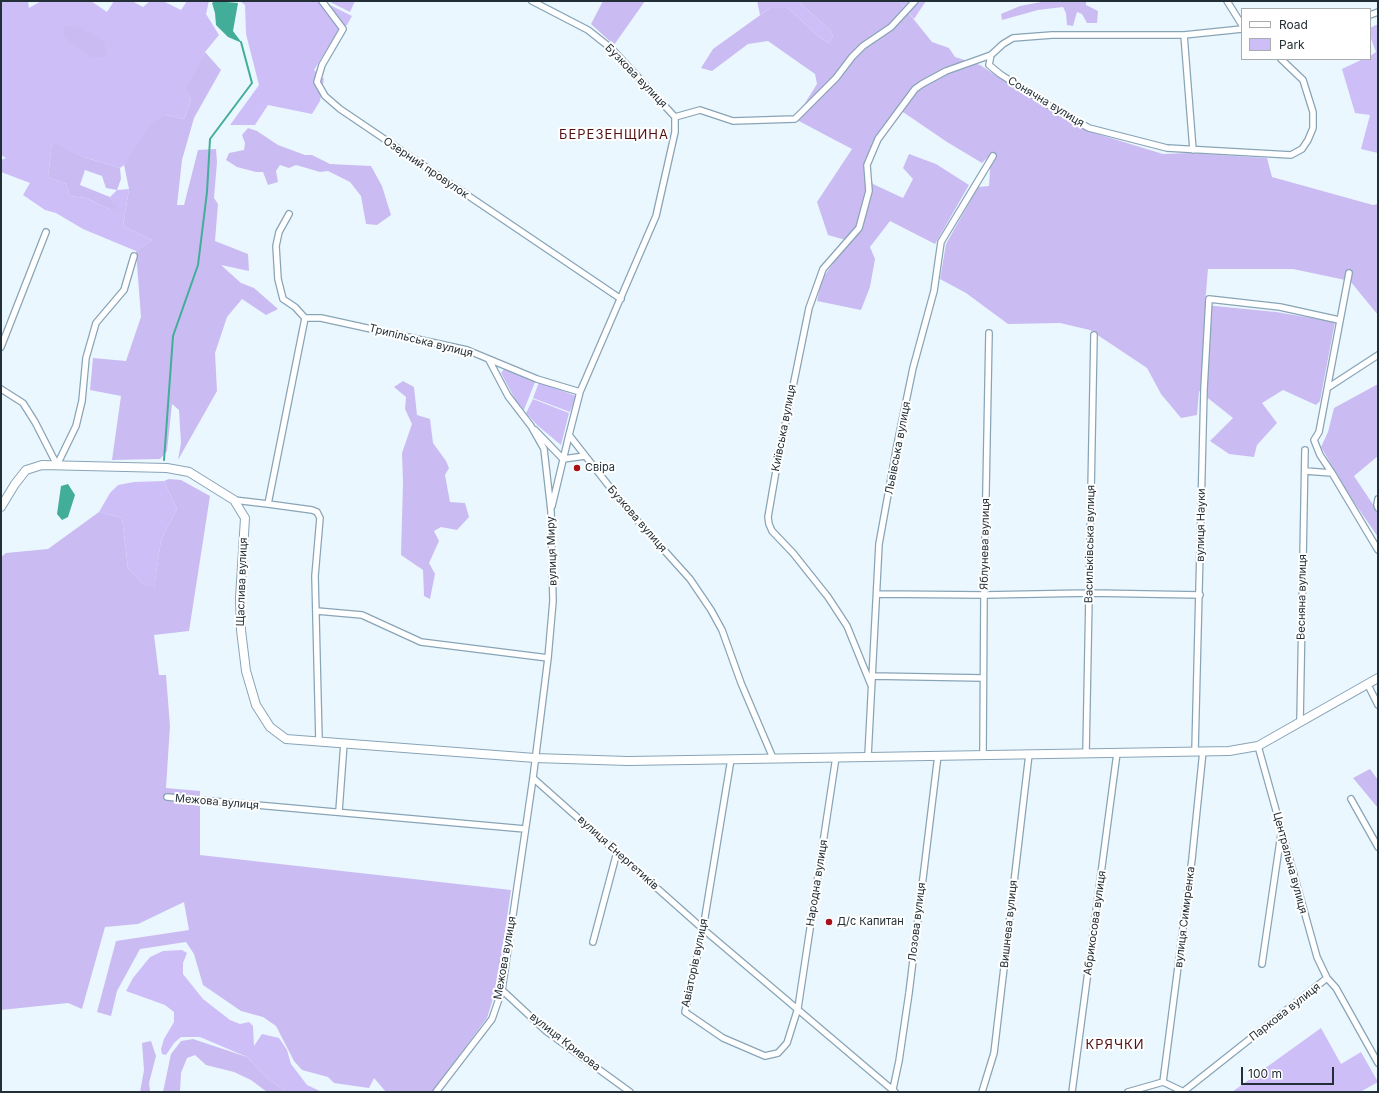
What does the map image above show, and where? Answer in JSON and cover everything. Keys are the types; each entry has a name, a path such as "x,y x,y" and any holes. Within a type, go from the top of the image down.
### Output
{"street":[{"name":"Озерний провулок","path":"322,1 343,29 322,65 317,82 325,96 340,109 621,298"},
{"name":"Бузкова вулиця","path":"532,1 588,30 612,49 675,117 675,132 656,216 580,392 569,435 627,509 690,579 711,610 722,630 741,683 773,758"},
{"name":"Бузкова вулиця","path":"675,117 700,110 733,121 795,119 836,78 852,57 863,46 891,27 915,1"},
{"path":"1227,1 1241,23"},
{"path":"991,55 1003,44 1013,38 1052,35 1184,35 1241,29"},
{"path":"1184,35 1193,150"},
{"name":"Сонячна вулиця","path":"991,55 989,65 1000,74 1052,108 1089,128 1167,148 1291,155 1302,149 1313,128 1313,112 1303,80 1282,60"},
{"name":"Київська вулиця","path":"871,686 847,626 828,597 793,553 772,531 768,517 777,464 809,308 823,269 859,228 869,191 867,165 878,139 915,89 941,73 991,55"},
{"name":"Львівська вулиця","path":"868,756 871,676 878,594 879,544 890,483 914,368 934,291 941,242 993,156"},
{"path":"268,504 305,318 295,307 283,300 278,279 276,246 279,232 289,214"},
{"path":"1,347 46,232"},
{"path":"57,466 76,426 82,401 86,358 96,323 124,290 134,256"},
{"path":"1349,272 1319,432 1314,440 1320,455 1378,550"},
{"name":"вулиця Науки","path":"1199,751 1204,389 1209,299 1280,307 1339,320"},
{"name":"Трипільська вулиця","path":"305,318 321,318 467,350 537,379 580,392"},
{"name":"Яблунева вулиця","path":"982,754 989,333"},
{"name":"Васильківська вулиця","path":"1086,753 1094,335"},
{"path":"1328,387 1378,355"},
{"name":"вулиця Миру","path":"489,360 508,396 531,426 544,449 551,511 553,600 548,658 535,758"},
{"path":"1,389 23,403 35,422 57,466"},
{"path":"531,426 563,459"},
{"path":"551,511 569,435"},
{"name":"Весняна вулиця","path":"1300,722 1305,450"},
{"path":"563,459 585,456"},
{"name":"Щаслива вулиця","path":"1,507 15,484 26,470 42,465 168,468 189,472 234,500 317,512 320,518 315,576 320,741"},
{"path":"1305,471 1332,473"},
{"path":"1378,498 1378,508"},
{"name":"Щаслива вулиця","path":"234,500 245,518 240,598 241,630 246,671 256,705 270,728 286,739 535,758 628,761 1229,751 1258,746 1378,678"},
{"path":"878,594 984,595 1090,593 1200,595"},
{"path":"317,611 362,615 421,642 548,658"},
{"path":"871,676 983,678"},
{"path":"1368,685 1378,704"},
{"path":"339,812 344,743"},
{"name":"Центральна вулиця","path":"1258,746 1308,930 1317,957 1327,978"},
{"name":"вулиця Симиренка","path":"1163,1082 1192,859 1199,751"},
{"name":"Абрикосова вулиця","path":"1072,1092 1118,753"},
{"name":"Вишнева вулиця","path":"982,1092 994,1053 1028,754"},
{"name":"Лозова вулиця","path":"894,1091 909,993 938,755"},
{"name":"Народна вулиця","path":"798,1008 836,757"},
{"name":"Межова вулиця","path":"436,1092 492,1020 502,990 535,758"},
{"name":"Авіаторів вулиця","path":"731,759 704,929 685,1012 723,1038 765,1056 778,1053 787,1043 798,1008"},
{"name":"вулиця Енергетиків","path":"533,778 704,929 894,1091"},
{"name":"Межова вулиця","path":"167,797 195,801 339,812 525,829"},
{"path":"1351,799 1378,847"},
{"path":"1262,964 1281,832"},
{"path":"593,942 617,852"},
{"name":"Паркова вулиця","path":"1183,1092 1327,978 1336,988 1378,1063"},
{"name":"вулиця Кривова","path":"502,990 546,1031 630,1092"},
{"path":"1128,1092 1163,1082 1183,1092"}],"green space":[{"path":"1,1 28,1 29,8 41,1 91,1 107,12 114,1 132,1 143,7 150,1 163,1 181,10 187,1 209,1 206,14 219,35 205,52 187,88 191,100 184,119 165,115 120,168 84,157 52,143 48,177 66,184 70,196 86,198 109,209 117,209 110,197 117,190 129,189 123,226 152,240 136,251 83,229 56,213 45,210 23,195 30,183 1,172 1,160 6,158 1,155"},
{"path":"240,1 322,1 352,16 347,25 338,31 314,70 324,79 320,101 312,114 268,105 255,125 230,125 259,85 246,34 245,5"},
{"path":"328,1 355,1 350,12"},
{"path":"757,1 798,1 830,30 833,36 829,43 819,37 788,8 770,8 760,15"},
{"path":"899,1 926,1 914,19"},
{"path":"1378,24 1378,153 1361,149 1370,115 1355,113 1342,69 1361,60 1371,60 1371,55 1376,52 1371,39 1371,28"},
{"path":"504,369 535,382 524,410 516,401 501,373"},
{"path":"539,382 576,396 570,412 533,398"},
{"path":"533,399 569,413 561,445 537,425 526,413"},
{"path":"164,481 177,509 161,540 154,589 143,584 128,568 122,518 99,512 110,493 118,485 134,482"},
{"path":"182,950 187,953 183,963 183,974 203,999 230,1020 240,1024 249,1022 253,1026 254,1046 262,1034 279,1038 287,1050 291,1064 307,1085 322,1092 286,1092 265,1076 247,1057 200,1037 181,1037 174,1043 166,1055 162,1054 161,1049 164,1039 174,1022 174,1012 165,1005 126,991 133,978 150,957 163,951"},
{"path":"1321,1028 1341,1064 1361,1052 1378,1082 1360,1092 1232,1092"}],"shaded area":[{"path":"215,1 238,3 233,31 242,43 228,37 216,25 212,3"},
{"path":"603,1 645,1 614,45 591,24"},
{"path":"798,1 899,1 932,42 949,48 955,57 980,65 1052,112 1091,132 1163,154 1188,153 1267,158 1272,177 1373,205 1378,204 1378,315 1350,281 1293,269 1208,269 1205,305 1276,312 1335,322 1320,401 1316,405 1283,390 1262,403 1277,423 1257,445 1254,457 1229,454 1210,441 1233,418 1199,391 1197,415 1181,418 1161,394 1147,368 1090,330 1060,323 1008,324 966,293 940,279 946,244 978,187 989,186 991,154 982,163 947,142 897,108 877,135 864,170 873,184 903,198 913,179 903,168 909,154 936,164 969,185 935,244 890,221 870,247 875,259 870,287 861,310 817,301 822,279 849,241 828,235 817,202 852,149 795,119 817,84 815,74 768,41 748,44 712,71 701,68 713,49 770,8 788,8 819,37 829,43 833,36 830,30"},
{"path":"1046,1 1086,1 1086,5 1098,11 1097,23 1087,23 1082,14 1077,12 1073,26 1067,25 1066,13 1063,7 1038,10 1002,20 1001,14 1020,6"},
{"path":"64,26 81,28 104,41 107,57 92,58 70,42 64,35"},
{"path":"205,52 221,70 194,118 182,160 177,205 184,205 198,150 216,149 217,162 214,198 218,204 215,241 248,254 249,271 221,265 241,283 254,288 278,309 266,315 242,299 227,317 215,353 217,391 178,460 181,443 179,410 172,404 167,451 160,459 112,460 121,396 90,390 93,358 126,361 141,317 136,251 152,240 123,226 129,189 124,165 151,124 165,115 184,119 191,100 186,88"},
{"path":"248,128 257,131 278,145 305,155 312,155 330,164 371,166 382,186 391,215 377,225 366,224 361,196 350,182 328,171 320,172 296,165 289,168 280,165 276,171 278,182 268,185 263,172 256,172 237,167 226,160 229,153 244,150 245,143 242,135"},
{"path":"52,142 84,157 120,168 121,179 117,190 106,188 102,176 85,170 80,185 110,197 118,209 109,209 86,198 70,196 66,184 48,177"},
{"path":"403,381 414,387 417,415 430,419 433,443 446,461 449,468 445,475 450,502 465,503 469,517 457,530 441,527 434,531 439,541 429,563 435,574 430,599 424,596 423,570 401,555 403,482 402,453 412,424 405,409 406,397 394,387"},
{"path":"1378,384 1378,456 1354,476 1378,512 1378,537 1349,495 1321,447 1328,432 1334,408"},
{"path":"169,479 181,480 210,496 189,631 154,635 159,675 166,675 170,726 166,788 200,791 200,855 511,890 497,986 487,1018 432,1092 386,1092 374,1078 369,1088 334,1083 328,1077 302,1070 294,1061 276,1026 263,1017 241,1011 203,985 194,954 186,942 140,949 117,991 111,1016 97,1012 116,941 189,930 184,902 138,924 105,927 82,1009 68,1003 1,1010 1,557 6,553 48,549 99,512 122,518 128,568 143,584 154,588 161,540 177,509 164,481"},
{"path":"68,484 75,495 68,517 62,520 57,514 61,486"},
{"path":"1370,769 1378,780 1378,808 1353,778"},
{"path":"193,1039 247,1057 265,1076 286,1092 267,1092 251,1080 234,1072 206,1065 195,1055 187,1058 181,1073 180,1091 163,1092 171,1054 181,1041"},
{"path":"151,1041 156,1056 149,1083 150,1091 140,1092 144,1070 142,1043"}],"waterway":[{"path":"164,460 173,336 198,265 207,192 210,139 252,83 241,42"}],"place":[{"name":"Свіра","path":"577,468"},
{"name":"Д/с Капитан","path":"829,922"}],"district":[{"name":"БЕРЕЗЕНЩИНА","path":"614,135"},
{"name":"КРЯЧКИ","path":"1115,1045"}]}
